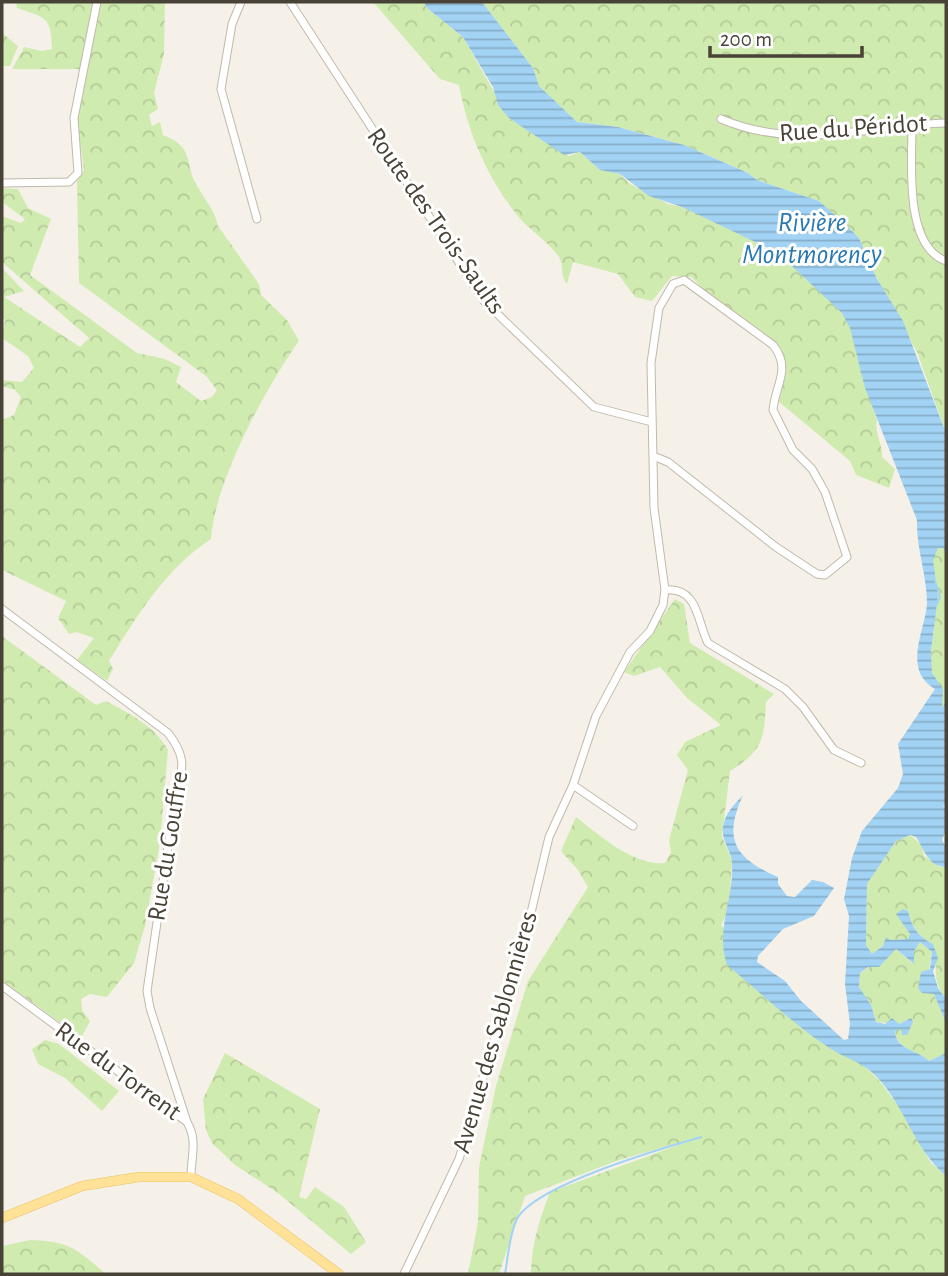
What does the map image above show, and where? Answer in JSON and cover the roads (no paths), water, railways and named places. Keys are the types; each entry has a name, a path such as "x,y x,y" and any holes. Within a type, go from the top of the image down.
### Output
{"main road":[{"path":"2,1217 82,1186 139,1177 191,1177 238,1199 339,1274"}],"street":[{"path":"2,183 69,182 79,173 74,118 97,2"},
{"path":"242,2 232,24 221,89 257,219"},
{"name":"Route des Trois-Saults","path":"290,2 484,301 594,407 652,422"},
{"name":"Rue du Péridot","path":"721,119 748,130 774,135 822,135 946,123"},
{"path":"912,127 918,229 929,249 946,261"},
{"name":"Avenue des Sablonnières","path":"404,1274 459,1159 529,921 550,837 573,785 596,716 611,683 630,652 657,619 665,590 654,508 652,422 652,363 659,307 673,284 684,281 700,289 714,305 773,345 780,354 783,376 773,410 793,450 812,469 825,492 847,557 825,575 817,573 776,547 668,462 653,456"},
{"path":"665,590 677,590 697,606 708,643 785,689 803,707 834,750 861,763"},
{"name":"Rue du Gouffre","path":"2,609 168,733 178,746 183,773 177,785 147,975 147,991 187,1122"},
{"path":"573,785 633,826"},
{"name":"Rue du Torrent","path":"2,986 187,1122 194,1133 191,1177"}],"water":[{"name":"Rivière Montmorency","path":"424,2 482,2 533,68 539,86 577,122 618,127 684,145 748,173 757,180 819,201 859,238 877,279 903,321 946,433 946,555 943,548 938,548 933,560 938,596 931,651 932,673 943,689 942,708 946,701 946,803 943,806 946,809 946,830 942,840 946,847 946,867 935,864 927,856 916,837 910,835 896,841 867,884 866,945 872,954 883,946 886,937 890,940 908,939 910,934 896,914 903,909 908,911 914,927 923,938 933,944 938,958 933,971 938,988 946,999 946,1023 934,994 922,993 918,988 921,972 930,969 932,952 920,942 914,951 914,964 896,949 879,967 868,967 860,973 859,987 871,1005 876,1022 885,1024 892,1018 899,1024 911,1018 913,1022 907,1035 902,1035 901,1029 895,1031 903,1046 929,1061 946,1053 946,1176 926,1153 895,1100 876,1076 831,1049 791,1020 727,965 724,952 724,926 732,863 723,837 723,827 728,813 743,795 734,824 736,845 742,854 763,870 778,877 778,884 787,896 795,897 812,880 834,888 814,916 783,929 758,956 757,962 785,981 801,1001 844,1040 848,1039 850,1024 845,984 849,916 844,899 852,858 862,831 898,788 903,774 898,744 935,689 925,681 917,660 927,603 917,520 865,388 850,328 842,313 778,253 682,207 649,196 620,174 600,170 580,152 564,155 509,118 498,105 493,87 463,37 427,8"}],"waterway":[{"path":"935,581 940,597 936,606"},
{"path":"505,1274 514,1227 526,1208 571,1182 600,1170 701,1137"}]}
